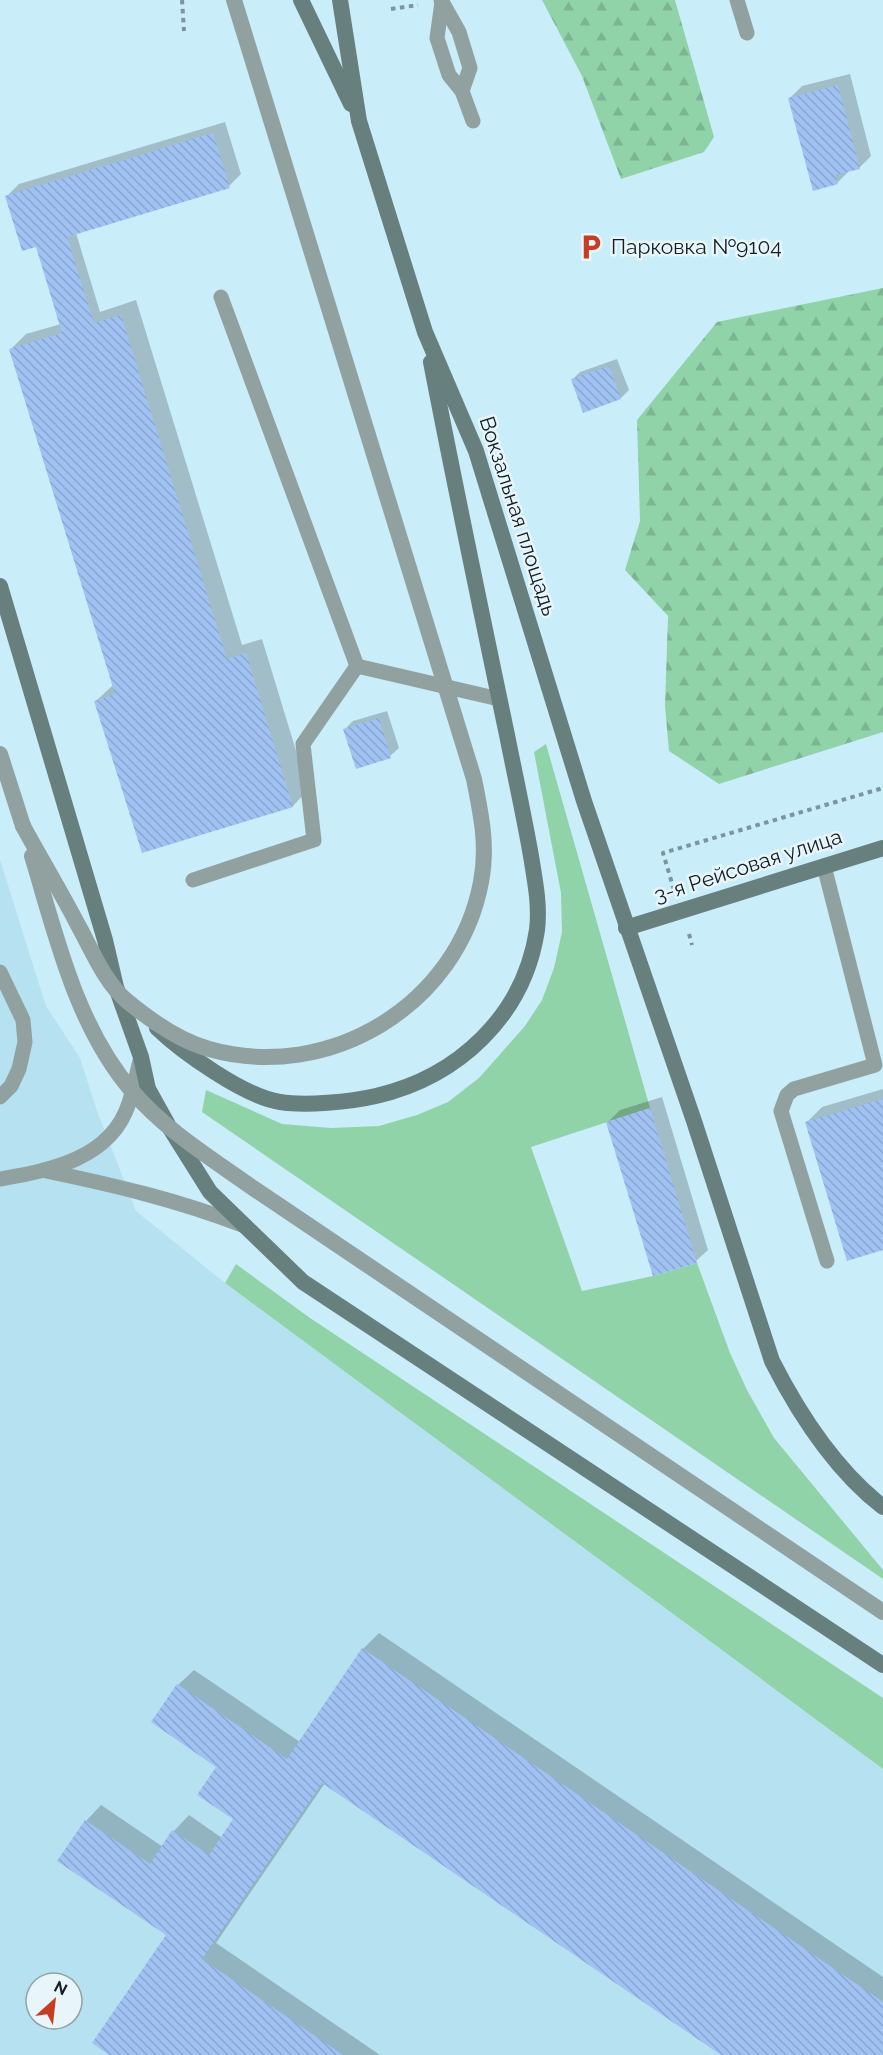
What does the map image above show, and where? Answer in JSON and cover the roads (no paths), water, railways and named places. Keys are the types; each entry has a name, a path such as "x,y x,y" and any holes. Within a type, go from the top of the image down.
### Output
{"main road":[{"name":"Вокзальная площадь","path":"301,0 359,121 425,332 476,451 584,801 694,1121 772,1361 787,1391 825,1447 847,1473 883,1507"},
{"name":"Вокзальная площадь","path":"340,0 359,121"},
{"path":"116,987 174,1044 220,1075 251,1092 278,1102 367,1098 393,1092 419,1082 469,1051 490,1032 508,1009 519,987 530,959 537,931 539,903 528,836 457,501 425,332"},
{"path":"0,586 105,940 116,987 141,1057 148,1089 210,1192 303,1282 883,1665"},
{"name":"3-я Рейсовая улица","path":"626,928 883,848"}],"street":[{"path":"23,826 100,967 126,1000 172,1032 191,1042 207,1049 244,1056 267,1057 323,1050 348,1041 389,1020 411,1004 430,986 444,968 455,950 475,905 481,881 485,838 474,779 234,0"},
{"path":"0,754 63,960 80,1004 102,1048 131,1090 164,1122 253,1188 883,1612"}],"lane":[{"path":"737,0 747,33"},
{"path":"442,1 459,32 470,68 462,91"},
{"path":"442,1 437,38 449,75 462,91 473,120"},
{"path":"221,297 357,666"},
{"path":"357,666 499,699"},
{"path":"193,880 314,840 303,744 357,666"},
{"path":"824,866 875,1065 794,1089 787,1095 781,1111 827,1261"},
{"path":"0,972 23,1020 24,1042 19,1069 11,1086 0,1096"},
{"path":"0,1179 46,1171 85,1156 106,1139 118,1125 129,1104 141,1057"},
{"path":"46,1171 162,1197 242,1225"}],"place":[{"name":"Парковка №9104","path":"591,247"}]}
